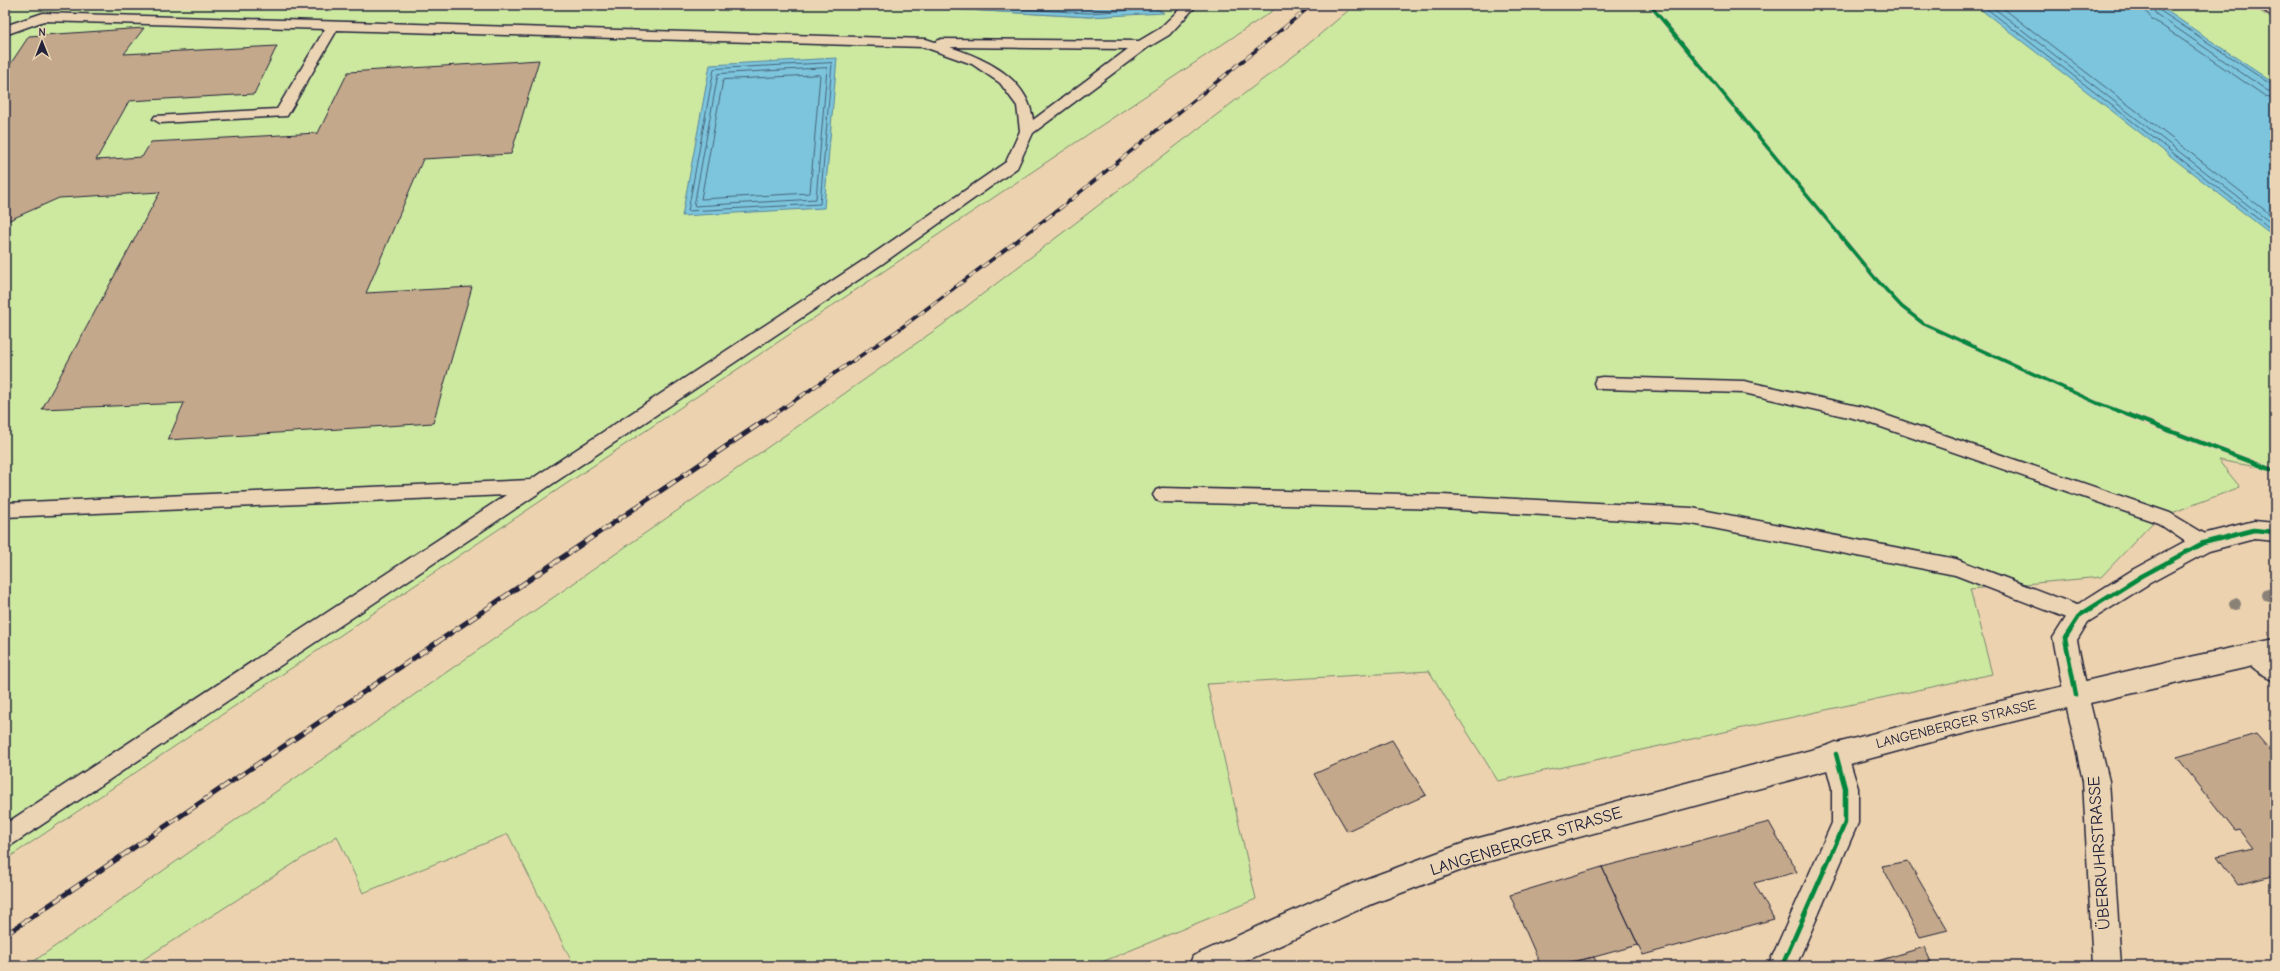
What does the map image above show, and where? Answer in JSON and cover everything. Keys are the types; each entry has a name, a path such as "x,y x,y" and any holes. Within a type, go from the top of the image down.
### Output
{"main road":[{"path":"2265,5 2275,12"},
{"path":"2076,695 2065,638 2080,615 2142,576 2203,543 2254,530 2275,532"},
{"path":"2265,653 2275,669"},
{"name":"LANGENBERGER STRASSE","path":"1203,966 1362,894 1475,852 1836,754 2076,695 2265,653"},
{"name":"ÜBERRUHRSTRASSE","path":"2076,695 2096,781 2107,966"},
{"path":"1782,966 1845,823 1845,788 1836,754"}],"lane":[{"path":"5,836 876,260 1012,165 1027,131 1142,46 1164,32 1191,5"},
{"path":"5,31 43,17 926,43 1142,46"},
{"path":"160,119 282,113 333,26"},
{"path":"926,43 977,61 1005,80 1024,106 1027,131"},
{"path":"1602,383 1744,387 1862,414 2164,518 2203,543"},
{"path":"5,510 534,487"},
{"path":"1162,495 1442,502 1692,516 1956,567 2080,615"}],"green space":[{"path":"5,5 880,5 1089,17 1163,12 1151,5 1281,5 5,860"},
{"path":"1355,5 2251,5 2275,21 2275,473 2268,469 2218,460 2240,487 2156,519 2101,577 1970,589 1992,674 1498,781 1429,671 1207,684 1256,899 1092,966 574,966 508,834 363,893 337,836 133,966 27,966 941,326 1300,51"}],"water":[{"path":"880,5 1151,5 1164,13 1089,17"},
{"path":"1975,5 2158,5 2275,84 2275,237"},
{"path":"837,58 824,208 682,216 710,65"}],"building":[{"path":"144,28 124,54 277,46 254,94 129,101 96,160 142,157 151,142 318,133 348,72 539,60 511,154 423,159 366,293 472,287 433,423 168,440 184,403 42,409 160,192 59,198 5,222 5,72 29,36"},
{"path":"2256,734 2275,756 2275,875 2238,885 2217,856 2253,848 2239,830 2235,831 2177,757"},
{"path":"1392,740 1426,795 1347,831 1314,774"},
{"path":"1769,822 1797,872 1754,883 1774,919 1643,955 1602,867 1692,844 1691,843"},
{"path":"1908,861 1948,930 1920,937 1882,866"},
{"path":"1602,867 1638,945 1594,957 1551,966 1541,966 1510,895"},
{"path":"1924,947 1933,966 1861,966"},
{"path":"1594,957 1598,966 1551,966"}],"railway":[{"path":"773,415 897,331 1063,206 1312,5"},
{"path":"5,935 774,414"}],"cycle path":[{"path":"1650,5 1875,278 1902,307 1924,324 2097,403 2275,471"},
{"path":"2076,695 2065,638 2080,615 2142,576 2203,543 2254,530 2275,532"},
{"path":"1782,966 1845,823 1845,788 1836,754"}]}
